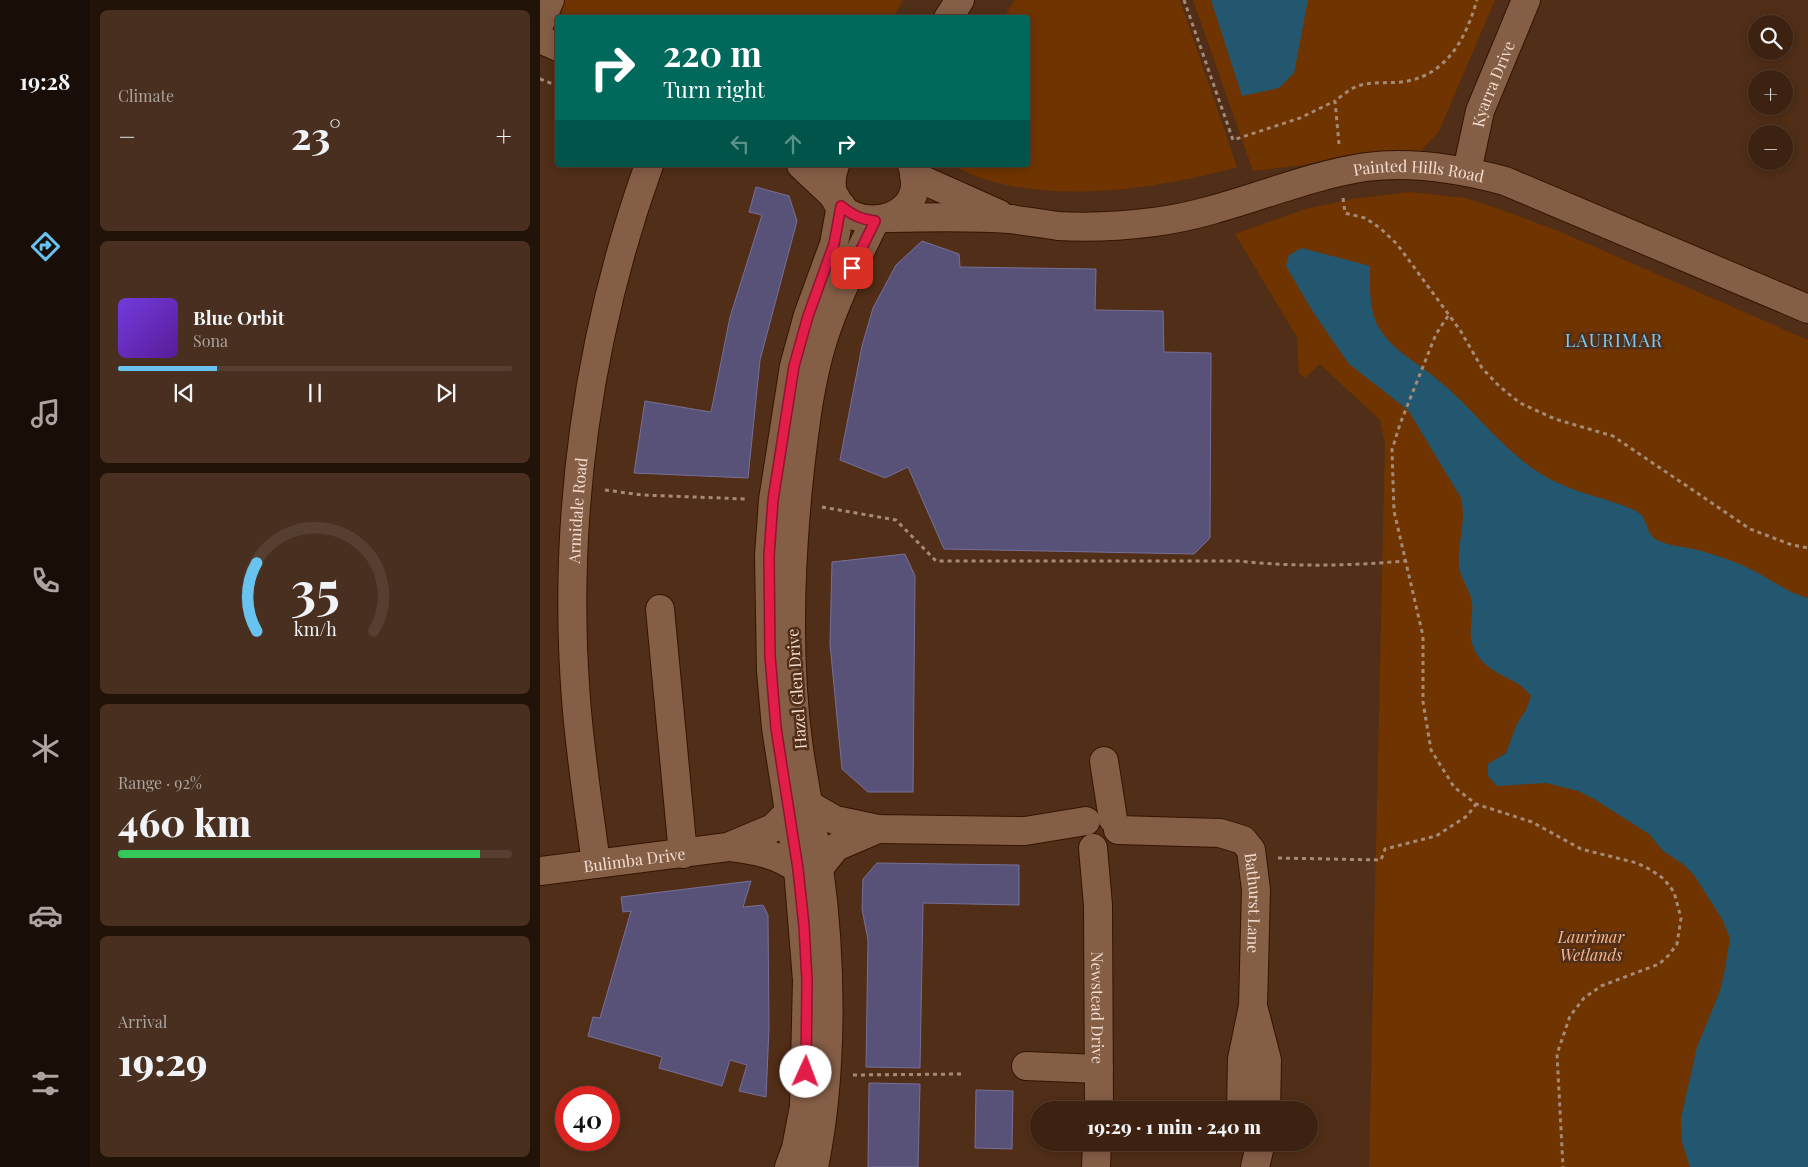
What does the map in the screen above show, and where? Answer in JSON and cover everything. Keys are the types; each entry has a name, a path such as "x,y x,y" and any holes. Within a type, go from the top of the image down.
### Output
{"street":[{"path":"540,23 550,0"},
{"path":"950,15 960,0"},
{"name":"Kyarra Drive","path":"1467,171 1480,111 1526,0"},
{"path":"540,39 555,46"},
{"name":"Painted Hills Road","path":"839,202 856,217 882,219 1009,219 1059,226 1110,226 1188,217 1339,172 1368,167 1414,166 1467,171 1512,184 1808,309"},
{"name":"Armidale Road","path":"596,864 576,698 573,604 578,487 590,391 599,338 624,240 648,167"},
{"path":"803,167 839,202"},
{"name":"Hazel Glen Drive","path":"814,1167 821,1134 826,1075 827,970 798,809 799,749 794,692 791,563 785,502 794,366 808,316 834,244 839,202 832,186 835,167"},
{"path":"882,219 900,211 908,201 914,189 913,170"},
{"name":"Painted Hills Road","path":"913,170 1009,219"},
{"name":"Hazel Glen Drive","path":"785,502 823,341 839,295 882,219"},
{"path":"660,609 682,854"},
{"path":"798,809 835,820 878,829 1100,832"},
{"name":"Bulimba Drive","path":"540,871 682,854 728,846 772,828 798,809"},
{"path":"809,869 836,847 878,829"},
{"name":"Bathurst Lane","path":"1100,832 1220,833 1243,840 1251,850 1256,890 1253,1006 1242,1059 1240,1101"},
{"name":"Newstead Drive","path":"1099,1101 1098,905 1100,832"},
{"name":"Bulimba Drive","path":"728,846 769,853 809,869"},
{"name":"Hazel Glen Drive","path":"789,1167 796,1148 804,1106 807,1056 809,869"},
{"name":"Bathurst Lane","path":"1253,1006 1268,1060 1266,1101"},
{"path":"1026,1066 1098,1069"},
{"path":"1096,1167 1097,1151"},
{"path":"1247,1151 1250,1167"},
{"path":"1255,1167 1259,1151"}],"path":[{"path":"1184,0 1233,140 1300,118 1335,101 1361,85 1408,81 1432,72 1452,56 1464,36 1477,0"},
{"path":"540,79 555,85"},
{"path":"1335,101 1339,136 1339,172 1345,213 1365,218 1380,228 1397,244 1482,368 1499,386 1520,403 1554,420 1613,436 1750,528 1792,545 1808,548"},
{"path":"1448,316 1436,334 1400,424 1392,450 1394,512 1404,561 1424,636 1423,702 1431,750 1454,787 1476,804 1532,822 1581,849 1637,864 1651,870 1669,886 1680,907 1681,933 1677,944 1669,955 1659,964 1601,986 1584,998 1570,1016 1557,1054 1557,1075 1562,1123 1562,1167"},
{"path":"578,487 642,495 785,502 896,520 936,561 1238,561 1281,565 1339,566 1404,561"},
{"path":"1254,862 1267,858 1381,860 1385,849 1436,836 1467,816 1476,804"},
{"path":"826,1075 962,1074"}],"green space":[{"path":"540,0 903,0 895,15 569,15 540,4"},
{"path":"1015,0 1180,0 1237,167 1169,183 1131,188 1093,191 1054,191 1017,187 983,179 956,167 1030,167 1030,15 1005,15"},
{"path":"1193,0 1495,0 1439,131 1421,151 1345,155 1304,165 1253,171"},
{"name":"Laurimar Wetlands","path":"1409,192 1466,198 1556,230 1808,340 1808,1167 1369,1167 1385,443 1380,420 1320,364 1305,378 1299,373 1297,337 1235,234 1305,209 1352,199"}],"water":[{"path":"1211,0 1308,0 1294,73 1279,88 1242,96"},
{"path":"1302,248 1370,266 1372,310 1383,334 1395,347 1453,393 1524,462 1558,483 1636,511 1643,518 1650,534 1657,540 1699,550 1732,561 1788,590 1808,598 1808,1167 1690,1167 1682,1142 1681,1118 1697,1047 1720,991 1725,969 1730,938 1722,919 1694,875 1683,864 1663,851 1649,834 1594,799 1578,791 1546,783 1497,786 1488,776 1488,764 1506,753 1517,724 1526,710 1531,696 1518,684 1488,666 1475,651 1471,639 1471,598 1459,566 1463,515 1461,498 1408,410 1349,364 1313,312 1286,266 1289,255"}],"building":[{"path":"756,187 789,196 797,221 760,360 748,478 634,473 645,401 711,412 730,317 762,215 749,212"},
{"path":"922,241 959,254 960,267 1096,269 1095,310 1163,311 1164,352 1211,353 1210,538 1194,554 944,549 908,467 885,478 840,460 862,346 873,308 896,265"},
{"path":"905,554 915,576 913,792 868,792 842,769 830,644 832,562"},
{"path":"877,863 1019,865 1019,905 923,903 920,1068 866,1067 868,940 862,909 863,879"},
{"path":"751,881 743,907 763,905 768,915 769,1028 766,1097 739,1091 747,1065 730,1060 722,1086 659,1068 662,1057 588,1036 593,1017 600,1018 631,911 623,912 621,897"},
{"path":"869,1083 920,1084 918,1167 868,1167"},
{"path":"976,1090 1013,1091 1012,1149 975,1148"}],"district":[{"name":"LAURIMAR","path":"1614,340"}],"route":[{"path":"806,1072 807,980 804,926 798,869 776,728 770,656 769,556 773,500 794,366 808,316 834,244 841,206 850,214 862,220 875,221 852,268"}]}
